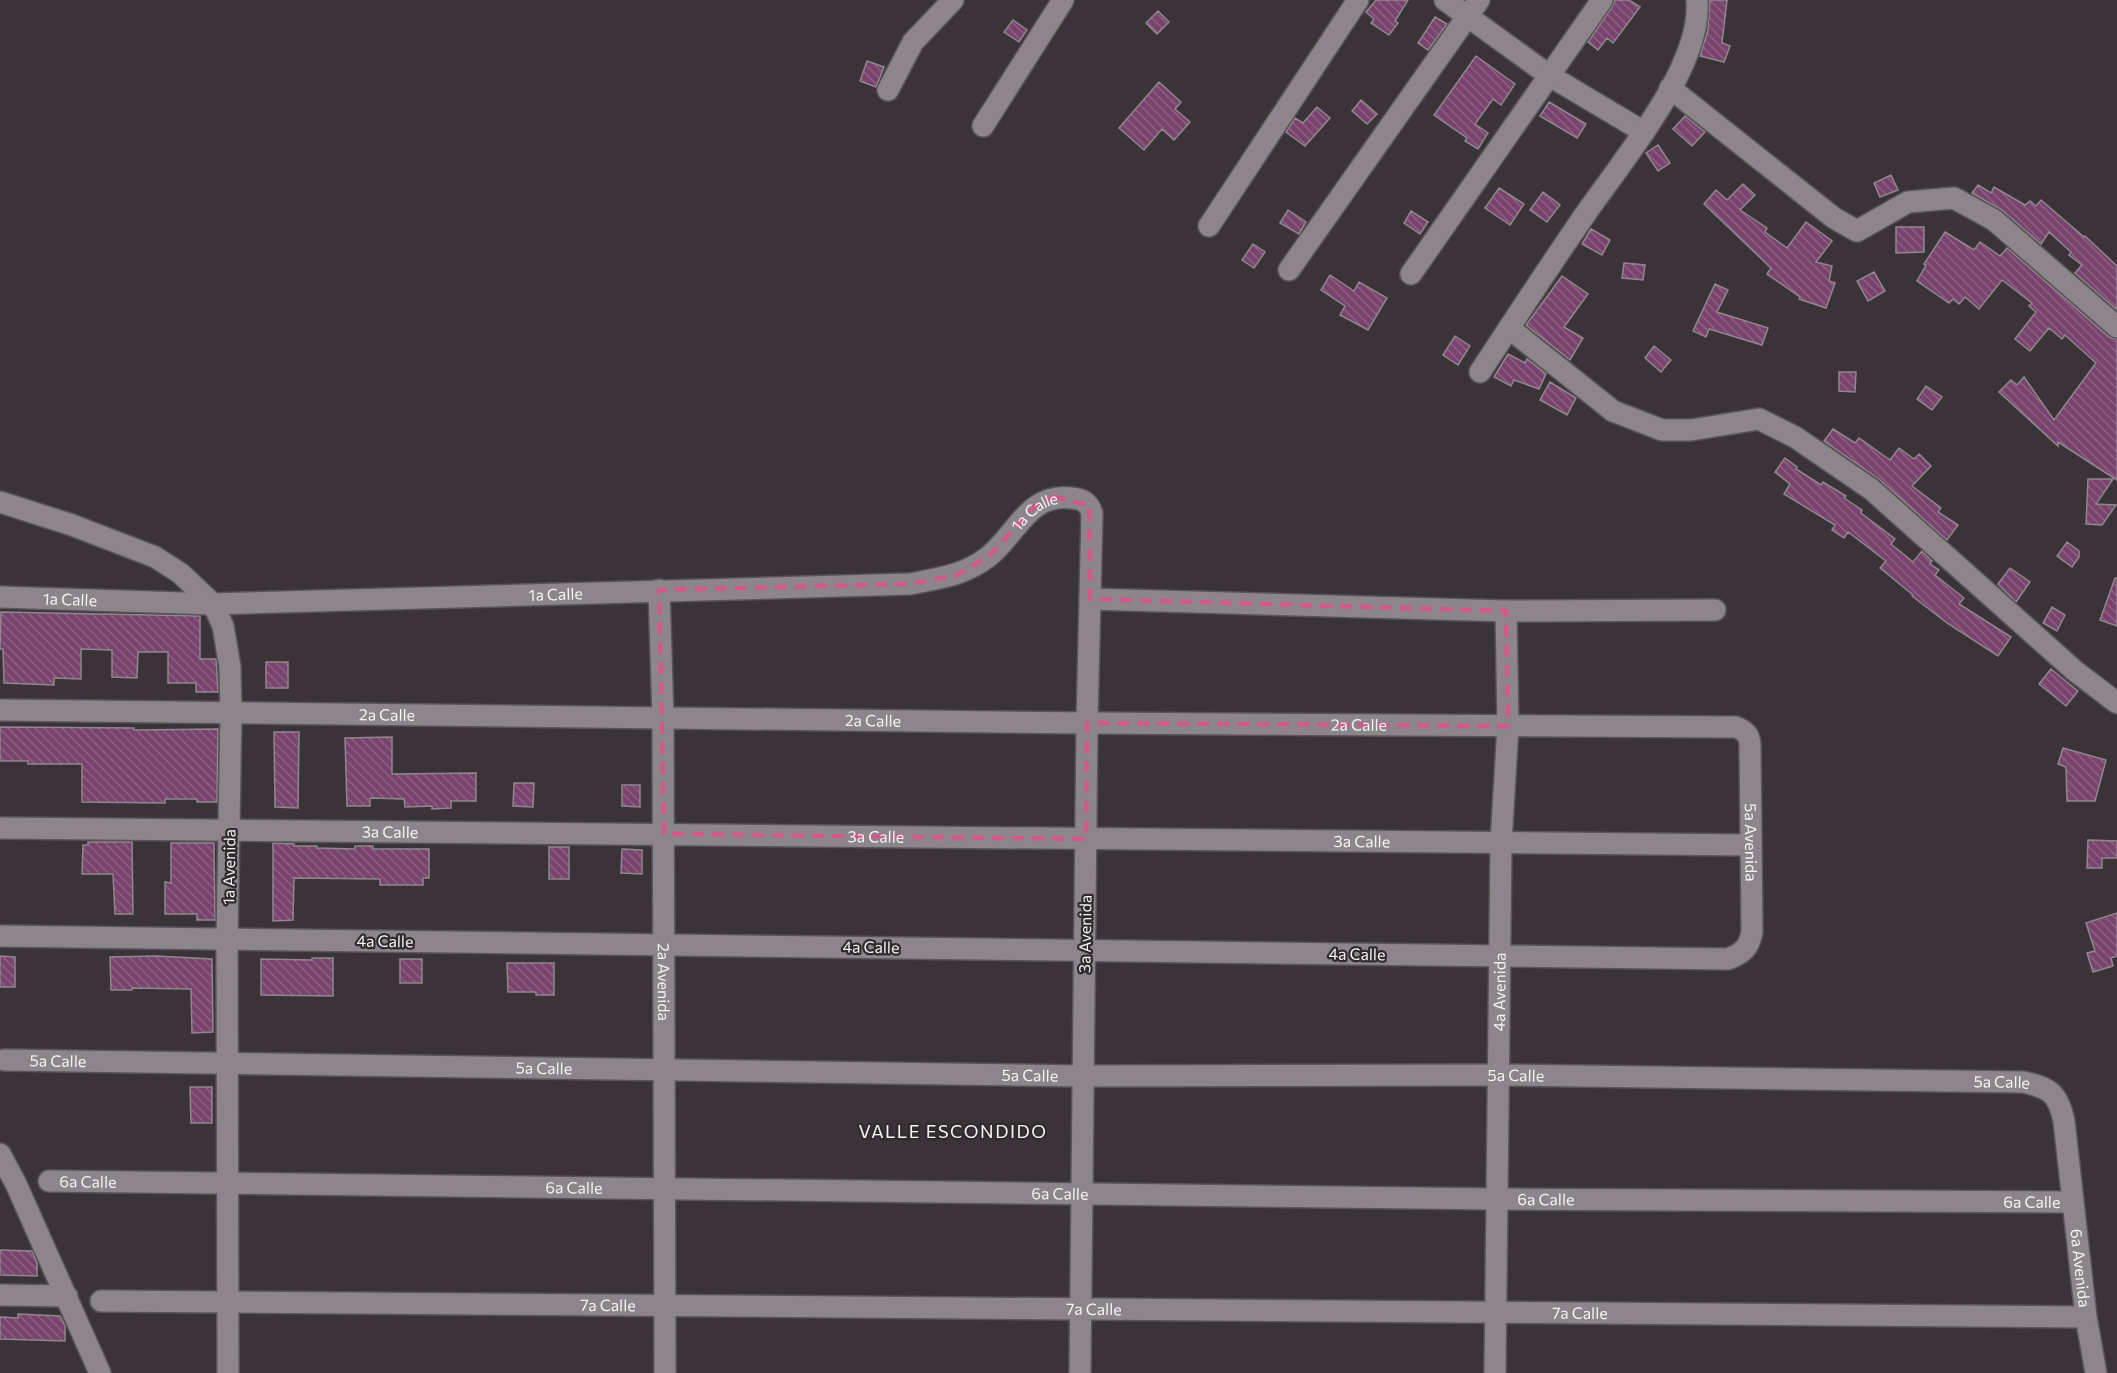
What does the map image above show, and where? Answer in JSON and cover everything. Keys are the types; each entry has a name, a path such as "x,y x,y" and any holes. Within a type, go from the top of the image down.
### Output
{"street":[{"path":"888,90 913,42 953,0"},
{"path":"983,126 1063,0"},
{"path":"1209,226 1358,0"},
{"path":"1445,0 1473,8 1550,76 1644,132"},
{"path":"1411,274 1602,0"},
{"path":"1480,372 1644,132 1679,73 1691,42 1698,12 1697,0"},
{"path":"1289,270 1473,8"},
{"path":"1670,88 1834,218 1857,231 1908,202 1954,198 1994,220 2117,327"},
{"path":"1509,328 1613,411 1662,430 1691,430 1759,419 1795,437 1872,489 2074,671 2117,703"},
{"name":"1a Calle","path":"0,597 213,604 910,584 957,575 989,556 1034,507 1054,497 1083,500"},
{"name":"3a Avenida","path":"1080,1373 1087,723 1092,513 1089,504 1083,500"},
{"name":"1a Avenida","path":"0,502 72,525 155,557 180,573 213,604 223,626 230,667 231,713 227,939 228,1373"},
{"name":"2a Avenida","path":"659,590 663,718 665,945 665,1373"},
{"path":"1090,598 1506,611 1715,610"},
{"name":"4a Avenida","path":"1495,1373 1501,843 1508,726 1506,611"},
{"name":"2a Calle","path":"0,710 1087,723 1736,727 1744,731"},
{"name":"5a Avenida","path":"1741,954 1750,943 1752,932 1750,744 1749,736 1744,731"},
{"name":"3a Calle","path":"0,828 1751,845"},
{"name":"4a Calle","path":"0,936 1728,959 1741,954"},
{"name":"5a Calle","path":"4,1060 1083,1076 1499,1075 2023,1082 2039,1085 2053,1093"},
{"name":"6a Avenida","path":"2053,1093 2060,1103 2064,1120 2086,1317 2096,1373"},
{"path":"0,1154 8,1184 67,1296 100,1373"},
{"name":"6a Calle","path":"49,1181 1497,1199 2072,1202"},
{"path":"0,1295 67,1296"},
{"name":"7a Calle","path":"101,1301 2086,1317"}],"highlighted area":[{"path":"1054,497 1089,505 1090,599 1506,611 1508,726 1087,723 1086,839 664,834 659,590 910,584 957,575 989,556 1034,507"}],"building":[{"path":"1376,0 1408,0 1395,21 1398,23 1389,35 1371,23 1374,19 1366,12"},
{"path":"1615,0 1629,0 1640,7 1613,43 1607,38 1598,50 1588,42"},
{"path":"1710,0 1727,0 1722,43 1730,46 1724,62 1700,56 1708,30"},
{"path":"1158,11 1169,22 1157,34 1146,23"},
{"path":"1435,17 1447,24 1428,50 1418,43"},
{"path":"1013,20 1027,30 1019,42 1004,32"},
{"path":"1476,56 1515,84 1501,105 1493,99 1475,124 1488,133 1478,149 1465,141 1467,138 1434,115"},
{"path":"867,61 884,67 876,87 860,81"},
{"path":"1159,82 1181,102 1175,109 1190,122 1174,140 1162,129 1144,150 1119,128"},
{"path":"1361,100 1377,114 1367,124 1352,111"},
{"path":"1549,102 1586,124 1577,138 1540,116"},
{"path":"1317,107 1330,118 1305,146 1286,132 1295,118 1303,123"},
{"path":"1685,116 1705,132 1692,146 1673,129"},
{"path":"1658,145 1670,163 1658,171 1646,153"},
{"path":"1891,175 1898,190 1880,197 1874,183"},
{"path":"1743,184 1755,195 1740,210 1767,228 1765,232 1787,248 1806,222 1832,241 1816,262 1832,266 1829,281 1835,283 1826,308 1799,299 1800,297 1767,274 1771,268 1704,204 1716,190 1727,200"},
{"path":"1978,185 1991,193 1994,187 2025,205 2030,201 2036,206 2041,200 2085,236 2117,266 2117,310 2075,273 2082,265 2069,255 2071,252 2049,232 2041,244 2002,210 1972,193"},
{"path":"1499,188 1524,204 1510,225 1485,208"},
{"path":"1543,192 1560,205 1547,222 1530,210"},
{"path":"1288,210 1306,222 1299,234 1280,223"},
{"path":"1411,211 1428,222 1420,234 1404,223"},
{"path":"1896,227 1924,227 1924,252 1896,253"},
{"path":"1591,229 1610,240 1602,255 1582,244"},
{"path":"1945,232 1974,250 1980,242 2000,256 2007,248 2109,337 2117,339 2117,480 2058,442 2058,446 1999,392 2011,380 2017,385 2024,377 2054,420 2096,363 2065,335 2062,339 2049,328 2030,351 2015,339 2036,312 2029,306 2032,303 2002,280 1979,309 1965,297 1959,304 1953,299 1949,303 1917,281 1926,265 1924,264"},
{"path":"1253,244 1265,252 1254,268 1242,260"},
{"path":"1624,263 1645,265 1643,280 1622,278"},
{"path":"1874,272 1885,291 1868,301 1857,281"},
{"path":"1330,275 1354,291 1359,282 1387,298 1368,330 1340,315 1345,306 1321,290"},
{"path":"1562,276 1588,294 1564,327 1583,338 1570,360 1526,325"},
{"path":"1715,284 1728,290 1717,312 1768,328 1762,345 1709,329 1706,337 1693,331"},
{"path":"1455,336 1470,346 1458,365 1443,355"},
{"path":"1654,346 1671,360 1661,372 1645,358"},
{"path":"1508,354 1525,363 1527,359 1546,374 1539,389 1514,380 1511,386 1494,377"},
{"path":"1839,372 1856,372 1855,392 1839,391"},
{"path":"1550,382 1576,398 1567,415 1540,400"},
{"path":"1926,386 1942,397 1932,410 1917,399"},
{"path":"1833,429 1855,443 1859,438 1890,460 1899,448 1914,459 1919,454 1931,466 1912,486 1941,508 1938,512 1958,525 1947,540 1879,479 1824,441"},
{"path":"1785,458 1797,467 1796,469 1821,485 1823,482 1846,496 1844,498 1862,510 1861,513 1895,539 1891,544 1913,562 1922,551 1932,561 1930,564 1939,570 1935,575 1964,598 1959,604 2011,637 1998,656 1947,623 1912,596 1880,568 1886,561 1848,532 1844,538 1832,530 1835,525 1784,494 1790,484 1775,472"},
{"path":"2088,479 2113,479 2096,504 2116,505 2102,525 2086,524"},
{"path":"2067,542 2079,551 2079,557 2072,567 2057,556"},
{"path":"2010,568 2030,582 2016,602 1998,584"},
{"path":"2115,578 2117,578 2117,626 2100,620"},
{"path":"2052,607 2065,615 2057,631 2043,623"},
{"path":"1,612 200,616 200,659 216,659 218,692 196,692 196,683 168,683 168,652 138,652 137,678 112,677 112,650 81,649 81,679 54,678 54,685 4,683 3,649 0,649"},
{"path":"266,662 288,662 288,688 266,688"},
{"path":"2051,669 2078,691 2066,706 2039,684"},
{"path":"0,727 218,729 217,802 197,802 197,799 165,799 165,803 82,802 82,764 28,764 28,761 0,761"},
{"path":"274,732 299,732 298,808 275,807"},
{"path":"392,737 392,774 476,773 476,801 451,801 451,808 432,809 432,806 405,807 404,799 370,798 370,806 347,806 345,738"},
{"path":"2063,748 2106,760 2095,801 2067,801 2066,767 2058,764"},
{"path":"514,783 534,783 533,807 513,806"},
{"path":"622,785 640,785 640,807 622,806"},
{"path":"2088,840 2117,841 2117,858 2102,858 2102,868 2087,868"},
{"path":"88,842 132,842 133,914 115,914 113,874 82,874 83,845 88,845"},
{"path":"171,843 214,843 215,920 197,920 197,914 165,914 165,882 171,883"},
{"path":"273,843 317,846 317,848 355,849 355,846 373,846 373,849 429,849 429,878 423,878 423,885 380,885 380,879 294,878 293,920 273,921"},
{"path":"549,847 569,847 569,879 549,879"},
{"path":"622,849 642,850 642,874 621,873"},
{"path":"2117,913 2117,956 2111,958 2113,966 2093,972 2087,953 2095,951 2086,923"},
{"path":"0,956 15,957 15,987 0,987"},
{"path":"156,956 212,959 213,1032 192,1033 191,989 111,990 110,957"},
{"path":"312,958 333,958 333,996 261,995 261,959 312,960"},
{"path":"400,959 422,959 422,983 400,983"},
{"path":"507,963 554,963 554,995 536,995 536,992 508,992"},
{"path":"190,1087 212,1087 212,1123 191,1123"},
{"path":"0,1250 32,1251 37,1263 37,1276 0,1275"},
{"path":"18,1314 60,1316 65,1326 65,1341 0,1339 0,1317 18,1318"}],"district":[{"name":"VALLE ESCONDIDO","path":"953,1132"}]}
